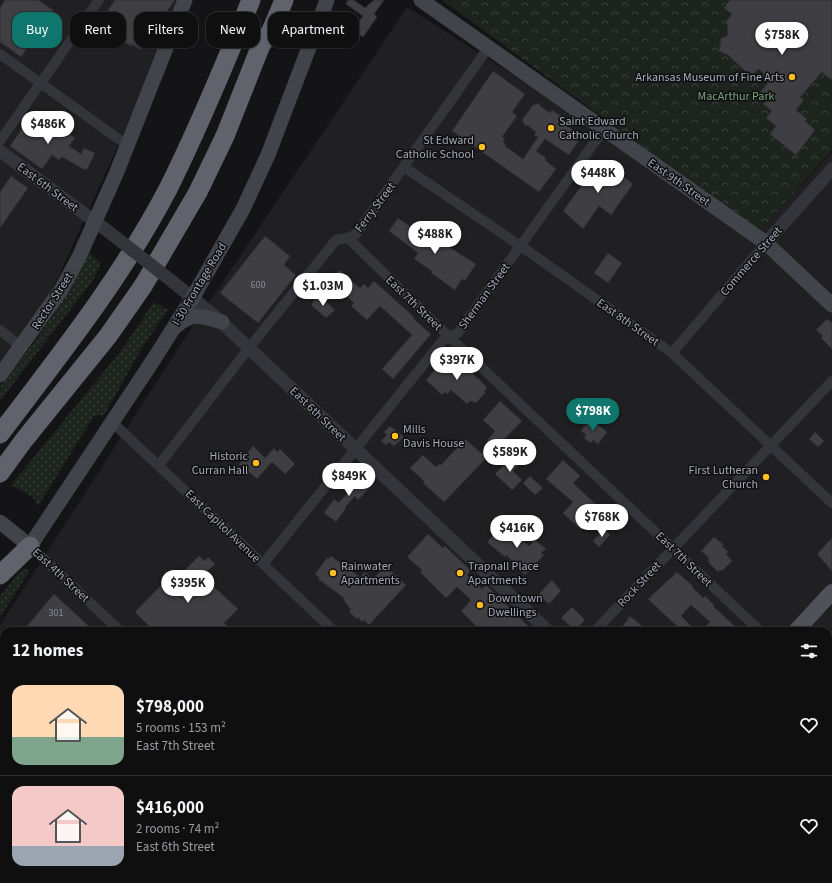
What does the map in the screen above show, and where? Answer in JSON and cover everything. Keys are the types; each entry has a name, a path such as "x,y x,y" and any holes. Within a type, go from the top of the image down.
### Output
{"highway":[{"path":"0,434 83,325 143,232 167,189 202,119 251,0"},
{"path":"261,45 263,28 274,0"},
{"path":"2,471 24,440 108,336 143,286 198,192 225,136 261,45 271,31 284,0"},
{"path":"0,575 30,546"}],"main road":[{"path":"95,222 185,0"},
{"name":"I-30 Frontage Road","path":"30,546 193,296 251,194 271,148 327,0"},
{"name":"East 9th Street","path":"420,0 766,243 832,305"},
{"name":"Rector Street","path":"0,375 61,290 95,222"},
{"path":"171,331 183,320 192,316 202,316 222,322"},
{"name":"East 4th Street","path":"0,522 30,546"},
{"path":"800,627 832,592"}],"street":[{"path":"0,141 99,0"},
{"name":"Ferry Street","path":"159,465 249,348 336,240 348,238 356,234 488,48"},
{"path":"0,54 127,145"},
{"name":"Sherman Street","path":"263,564 444,339 459,331 604,129"},
{"name":"East 6th Street","path":"0,151 193,296 544,627"},
{"name":"East 8th Street","path":"404,167 520,246 672,353 832,503"},
{"name":"Commerce Street","path":"672,353 766,243 832,169"},
{"name":"East 7th Street","path":"348,238 672,549 756,627"},
{"path":"0,330 21,347"},
{"name":"Rock Street","path":"599,627 832,380"},
{"name":"East Capitol Avenue","path":"112,422 330,627"},
{"name":"East 4th Street","path":"30,546 116,627"}],"shaded area":[{"path":"0,0 178,0 173,12 134,12 134,48 158,48 125,130 51,293 0,361"},
{"path":"407,7 759,232 832,152 832,627 0,627 183,341"}],"green space":[{"name":"MacArthur Park","path":"442,0 832,0 832,150 759,232"},
{"path":"89,253 101,263 93,280 0,401 0,387 38,337 72,285"},
{"path":"154,302 168,310 143,346 104,415 94,416 38,506 33,497 11,485 120,352"},
{"path":"24,569 30,570 0,617 0,596 17,575"}],"building":[{"path":"5,0 38,0 53,10 52,12 12,12 12,48 27,48 21,57 0,42 0,8"},
{"path":"115,0 175,0 167,12 134,12 134,46 132,44 131,46 126,43 126,12 107,12"},
{"path":"348,0 354,0 365,8 374,0 384,0 374,14 377,17 363,37 359,34 359,22 363,16 346,4"},
{"name":"Arkansas Museum of Fine Arts","path":"730,0 832,0 832,80 822,72 800,97 804,100 796,110 807,119 805,121 815,130 796,155 770,134 776,126 766,118 772,111 763,104 766,101 758,95 770,80 759,69 753,74 745,71 728,55 719,51 721,38 727,36 728,25 725,23 732,14 724,8"},
{"path":"493,71 525,94 512,112 517,116 502,137 505,139 503,142 506,145 505,146 523,159 538,137 534,135 536,132 527,125 525,126 522,120 533,105 540,103 540,106 550,113 552,110 561,116 558,120 582,136 569,155 545,139 536,151 546,158 545,160 556,169 539,192 452,131"},
{"path":"33,113 67,137 69,134 75,138 69,146 81,154 84,148 95,153 88,168 85,170 62,157 59,160 52,155 42,169 10,146"},
{"path":"600,160 633,184 611,215 599,206 583,229 563,211"},
{"path":"11,176 28,188 0,228 0,192"},
{"path":"398,218 428,239 430,235 476,264 465,281 462,279 455,290 431,273 432,271 414,259 418,253 389,231"},
{"path":"265,236 290,256 284,265 296,275 258,323 220,293"},
{"path":"608,253 622,263 608,283 594,273"},
{"path":"339,270 360,288 364,284 368,288 374,281 431,334 393,379 382,369 412,335 380,306 367,320 351,306 354,303 332,281 336,278 334,276"},
{"path":"318,294 335,310 326,318 311,305"},
{"path":"827,319 832,323 832,349 821,338 823,336 816,330"},
{"path":"451,355 487,388 484,391 486,392 476,403 470,401 467,404 451,390 447,394 445,392 442,395 426,380 446,357 448,359"},
{"path":"500,401 522,421 444,502 423,483 424,481 410,468 423,455 436,467 439,464 441,465 465,439 481,453 490,443 487,440 495,431 483,420"},
{"path":"590,419 607,432 598,444 593,440 591,443 584,438 586,435 581,431"},
{"name":"Mills Davis House","path":"390,426 404,437 394,446 389,442 386,445 381,441 387,435 384,432"},
{"path":"815,432 824,441 818,447 809,439"},
{"name":"Historic Curran Hall","path":"253,446 265,458 274,448 277,452 280,449 295,464 285,474 272,462 257,479 250,473 248,476 243,472 245,469 239,464"},
{"path":"514,455 522,462 513,471 522,480 512,490 495,474"},
{"path":"563,460 580,476 573,483 601,509 581,530 563,513 573,502 546,479"},
{"path":"360,472 372,485 358,500 355,496 345,507 346,508 336,522 324,513 334,499 338,503 350,491 346,488"},
{"path":"530,476 543,488 535,495 523,483"},
{"path":"504,523 529,546 535,540 546,549 541,553 544,555 525,575 506,555 505,557 487,542"},
{"path":"604,529 610,535 599,547 593,541"},
{"path":"428,534 443,548 445,546 471,571 467,575 482,589 486,585 529,627 477,627 461,611 471,600 457,587 446,598 420,572 422,570 407,557"},
{"path":"714,537 724,545 722,546 728,552 726,554 732,561 722,571 720,570 718,572 708,562 709,560 707,556 701,551"},
{"path":"832,538 832,571 817,554"},
{"path":"199,556 205,561 208,557 215,564 202,576 238,609 224,623 229,627 150,627 135,612 165,581 172,583"},
{"path":"331,556 360,577 365,572 373,579 385,566 406,585 369,625 364,620 362,622 358,617 357,619 349,612 351,610 343,599 344,598 318,579 319,577 315,574 327,558 328,559"},
{"path":"677,572 693,586 692,587 703,598 705,596 714,605 713,606 736,627 705,627 710,622 691,605 681,616 692,627 678,627 648,599"},
{"path":"552,580 561,591 549,604 538,595"},
{"path":"54,594 90,627 26,627"},
{"path":"572,607 585,620 578,627 572,627 561,618"},
{"path":"630,616 642,626 641,627 622,627"}],"place":[{"name":"Arkansas Museum of Fine Arts","path":"792,77"},
{"name":"Saint Edward Catholic Church","path":"551,128"},
{"name":"St Edward Catholic School","path":"482,147"},
{"name":"Mills Davis House","path":"395,436"},
{"name":"Historic Curran Hall","path":"256,463"},
{"name":"First Lutheran Church","path":"766,477"},
{"name":"Rainwater Apartments","path":"333,573"},
{"name":"Trapnall Place Apartments","path":"460,573"},
{"name":"Downtown Dwellings","path":"480,605"}]}
